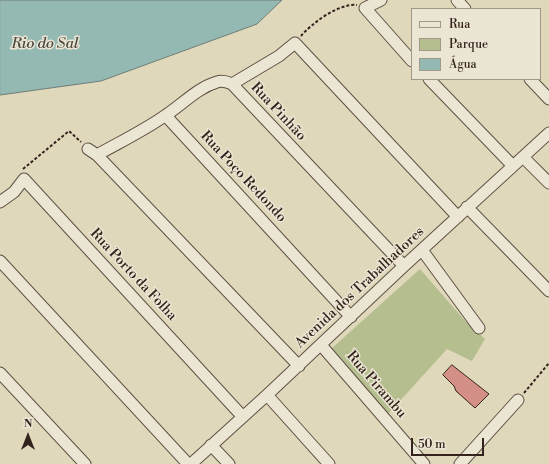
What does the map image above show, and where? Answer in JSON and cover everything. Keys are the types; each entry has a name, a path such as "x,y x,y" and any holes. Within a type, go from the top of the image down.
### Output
{"street":[{"path":"381,0 365,8 411,60"},
{"path":"457,0 464,8"},
{"path":"295,43 458,217"},
{"name":"Rua Pinhão","path":"295,43 279,56 232,84 404,266"},
{"path":"430,80 513,166"},
{"path":"531,80 549,99"},
{"path":"97,155 166,116 198,90 221,81 232,84"},
{"name":"Rua Poço Redondo","path":"166,116 351,317"},
{"name":"Avenida dos Trabalhadores","path":"189,464 299,366 404,266 549,133"},
{"path":"88,149 97,155 299,366"},
{"path":"523,157 549,184"},
{"path":"0,202 14,192 24,179"},
{"name":"Rua Porto da Folha","path":"24,179 243,417"},
{"path":"468,207 549,291"},
{"path":"422,250 479,328"},
{"path":"0,261 189,464"},
{"name":"Rua Pirambu","path":"321,345 424,464"},
{"path":"0,373 85,464"},
{"path":"267,395 329,464"},
{"path":"460,464 518,400"},
{"path":"212,445 228,464"}],"path":[{"path":"295,43 305,31 315,23 338,9 354,5 365,8"},
{"path":"24,179 22,170 69,131 88,149"},
{"path":"518,400 549,364"}],"green space":[{"path":"420,269 466,322 485,339 472,361 447,349 388,414 331,349"}],"water":[{"name":"Rio do Sal","path":"0,0 282,0 257,24 101,81 0,95"}],"building":[{"path":"452,365 489,394 475,408 456,391 454,386 443,375"}]}
